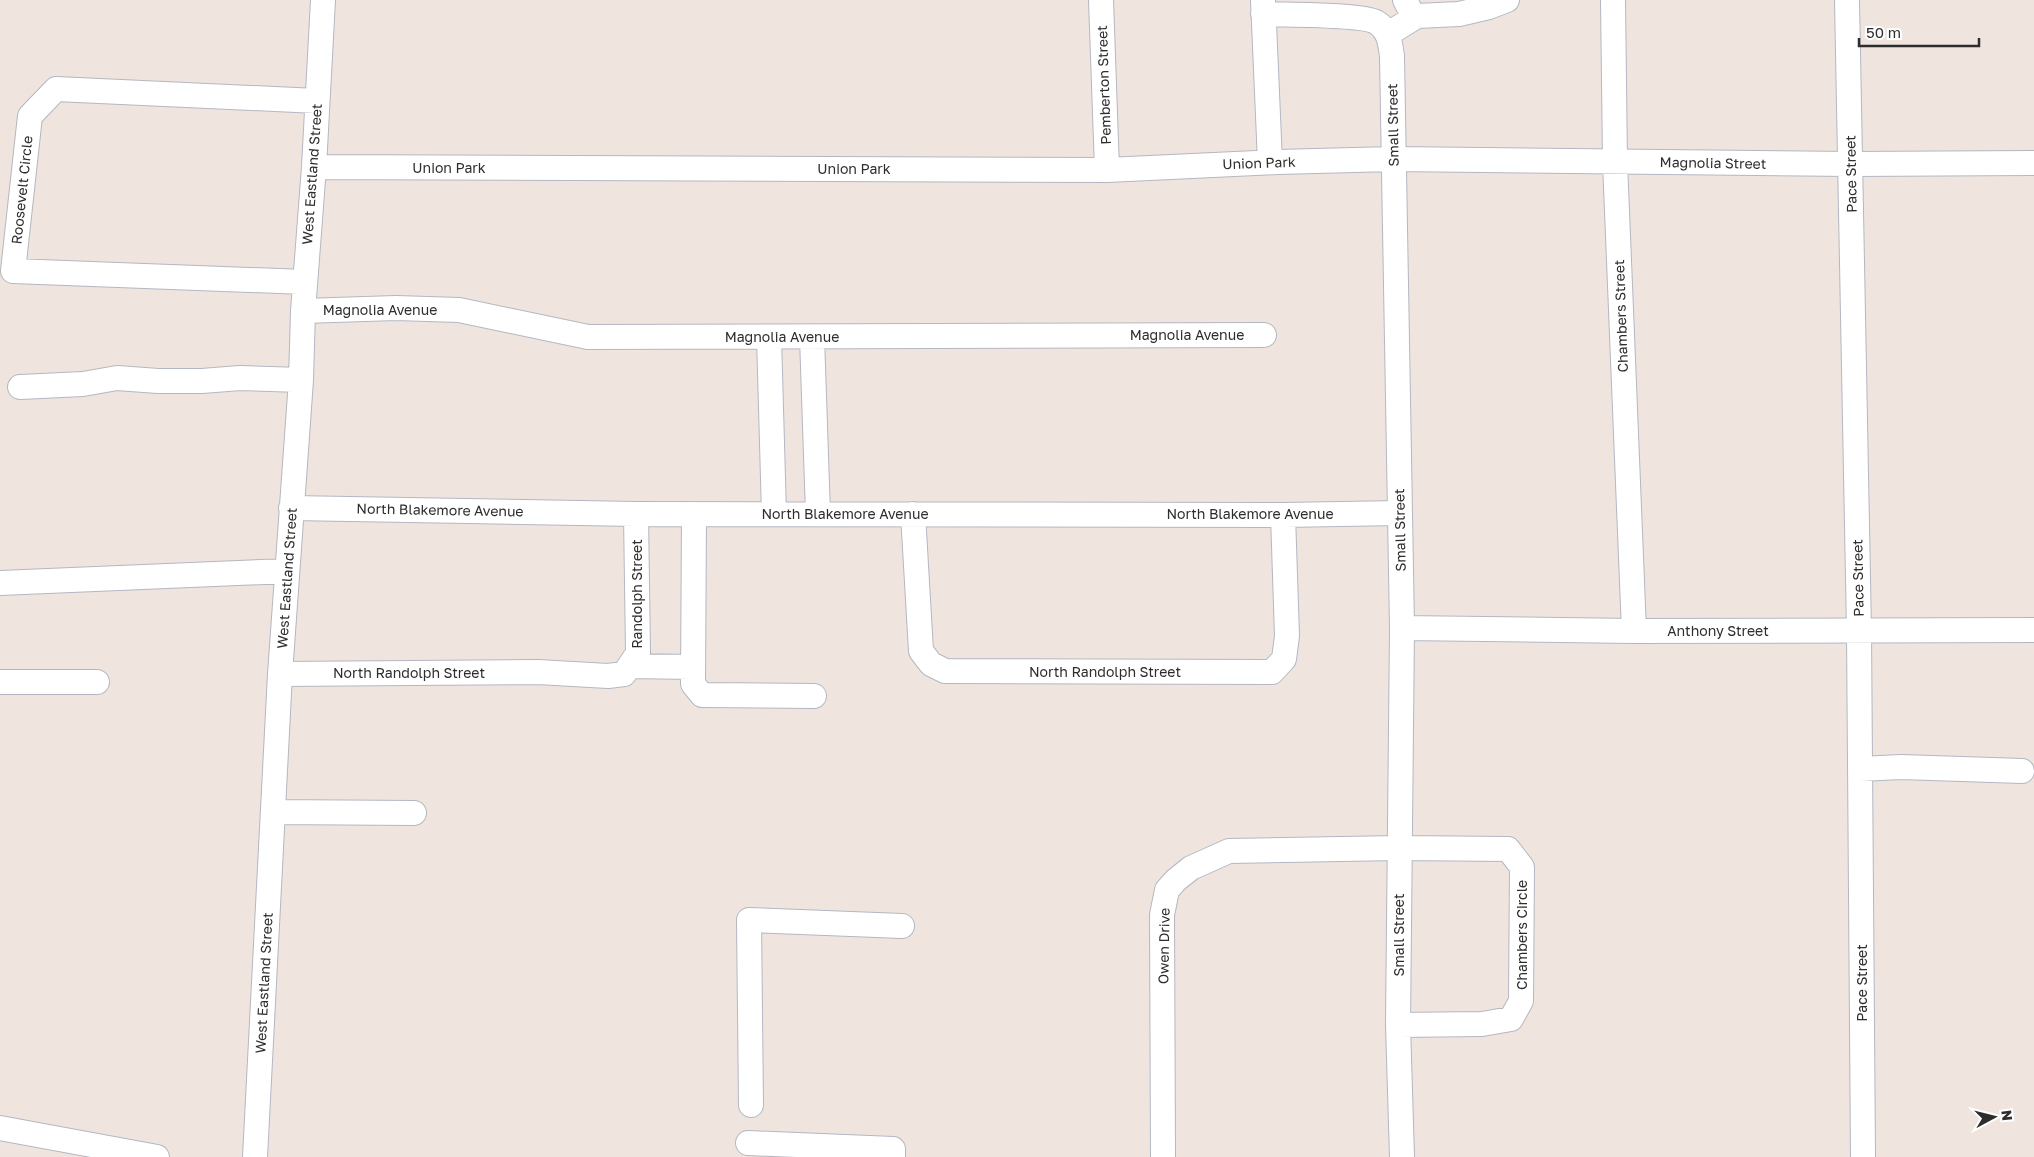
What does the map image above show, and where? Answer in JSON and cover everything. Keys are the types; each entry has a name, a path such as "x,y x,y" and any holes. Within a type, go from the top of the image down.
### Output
{"street":[{"name":"West Eastland Street","path":"255,1157 280,674 301,380 303,311 314,167 323,0"},
{"name":"Pemberton Street","path":"1101,0 1107,170"},
{"path":"1270,162 1263,7 1368,10 1375,22 1388,34 1410,9 1459,14 1489,7 1507,0"},
{"name":"Chambers Street","path":"1613,0 1615,162 1634,631"},
{"name":"Pace Street","path":"1847,0 1859,631 1864,1157"},
{"name":"Small Street","path":"1388,34 1392,56 1402,628 1398,1025 1402,1157"},
{"name":"Roosevelt Circle","path":"305,282 13,271 30,116 56,89 317,101"},
{"name":"Union Park","path":"314,167 1107,170 1270,162 1393,159"},
{"name":"Magnolia Street","path":"1393,159 1851,164 2034,163"},
{"name":"Magnolia Avenue","path":"303,311 396,308 459,310 588,337 1264,335"},
{"path":"812,336 818,514"},
{"path":"769,337 774,514"},
{"path":"20,387 84,384 117,378 167,381 240,378 301,380"},
{"name":"North Blakemore Avenue","path":"292,508 636,514 1282,515 1399,513"},
{"name":"Randolph Street","path":"538,672 608,676 624,674 630,666 638,653 636,514"},
{"path":"694,514 693,684 702,695 814,696"},
{"name":"North Randolph Street","path":"913,514 921,651 930,664 945,671 1203,672 1272,672 1284,659 1287,636 1282,515"},
{"path":"0,582 288,571"},
{"name":"Anthony Street","path":"1402,628 1634,631 2034,630"},
{"path":"630,666 693,667"},
{"name":"North Randolph Street","path":"280,674 538,672"},
{"path":"0,682 97,682"},
{"path":"1860,769 1901,767 2022,771"},
{"path":"273,812 414,813"},
{"name":"Chambers Circle","path":"1398,1025 1482,1024 1512,1018 1521,1001 1522,867 1508,849 1399,848"},
{"name":"Owen Drive","path":"1163,1157 1162,915 1167,890 1191,868 1229,851 1399,848"},
{"path":"893,1157 893,1149 747,1150 751,1109 749,920 902,926"},
{"path":"0,1128 157,1157"}]}
